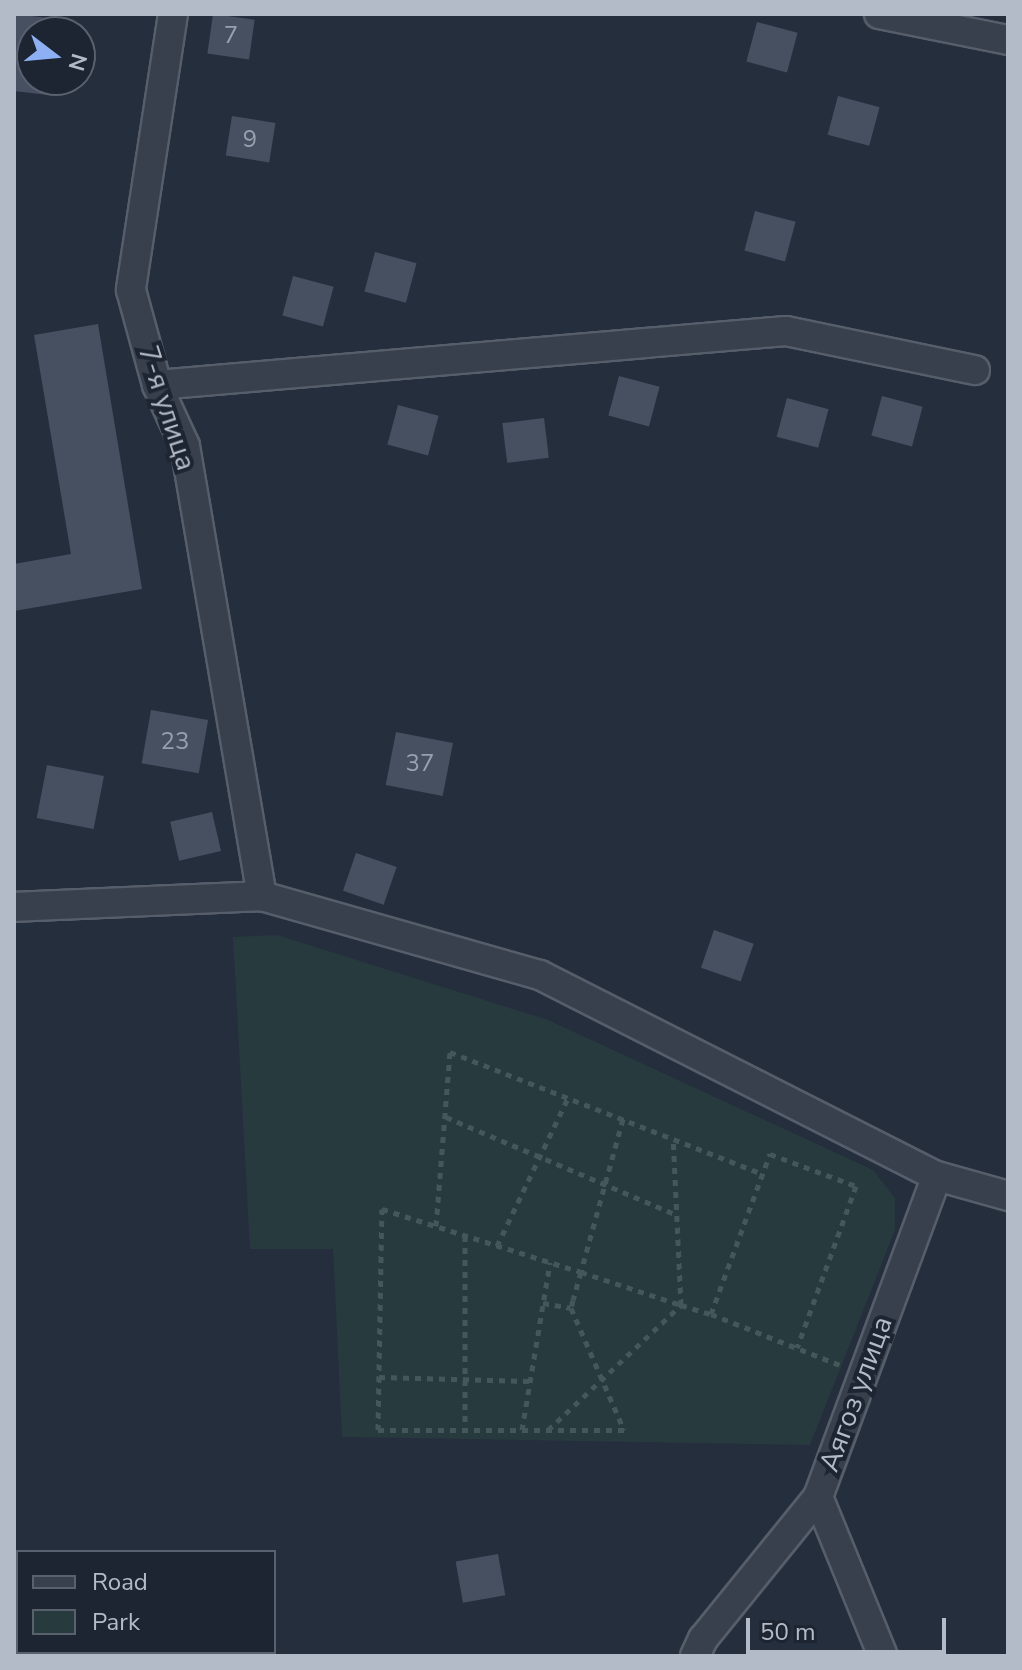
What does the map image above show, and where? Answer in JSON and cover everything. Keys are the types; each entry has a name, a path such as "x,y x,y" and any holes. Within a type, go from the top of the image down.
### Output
{"street":[{"name":"7-я улица","path":"173,14 131,290 157,385 185,446 262,896"},
{"path":"879,14 1008,40"},
{"path":"157,385 786,331 975,370"},
{"path":"14,907 262,896 540,975 937,1176 1008,1196"},
{"name":"Аягоз улица","path":"883,1656 818,1497 937,1176"},
{"path":"695,1656 703,1639 818,1497"}],"path":[{"path":"436,1226 450,1052 763,1174"},
{"path":"497,1246 568,1098"},
{"path":"446,1117 677,1215"},
{"path":"623,1119 605,1184 581,1272 571,1308 624,1430 378,1430 382,1209 550,1262 581,1272 681,1305 711,1314 863,1374"},
{"path":"548,1430 681,1305 673,1138"},
{"path":"711,1314 770,1154 856,1186 797,1348"},
{"path":"465,1236 465,1430"},
{"path":"522,1430 550,1262"},
{"path":"543,1303 571,1308"},
{"path":"379,1377 530,1381"}],"green space":[{"path":"277,935 548,1020 873,1170 895,1198 895,1230 810,1445 342,1437 333,1249 250,1249 233,937"}],"building":[{"path":"14,14 31,16 16,16 14,91"},
{"path":"213,14 255,20 249,59 207,54"},
{"path":"757,22 798,33 787,72 746,62"},
{"path":"838,96 880,107 869,146 828,135"},
{"path":"232,116 275,123 269,162 226,156"},
{"path":"755,211 796,222 785,261 744,251"},
{"path":"375,252 417,263 406,303 364,292"},
{"path":"293,276 334,287 323,326 282,316"},
{"path":"98,324 142,589 14,611 14,564 71,554 34,335"},
{"path":"619,376 660,387 649,426 608,416"},
{"path":"882,396 923,407 912,446 871,436"},
{"path":"787,398 829,409 818,448 777,437"},
{"path":"398,405 439,416 428,455 387,445"},
{"path":"544,418 549,458 507,463 502,423"},
{"path":"151,710 208,720 199,773 142,763"},
{"path":"396,732 453,743 443,796 386,785"},
{"path":"47,765 104,776 94,829 37,818"},
{"path":"212,812 221,851 179,861 170,822"},
{"path":"356,853 397,867 384,905 343,891"},
{"path":"714,930 754,944 741,981 701,968"},
{"path":"498,1554 505,1595 463,1603 456,1561"}]}
